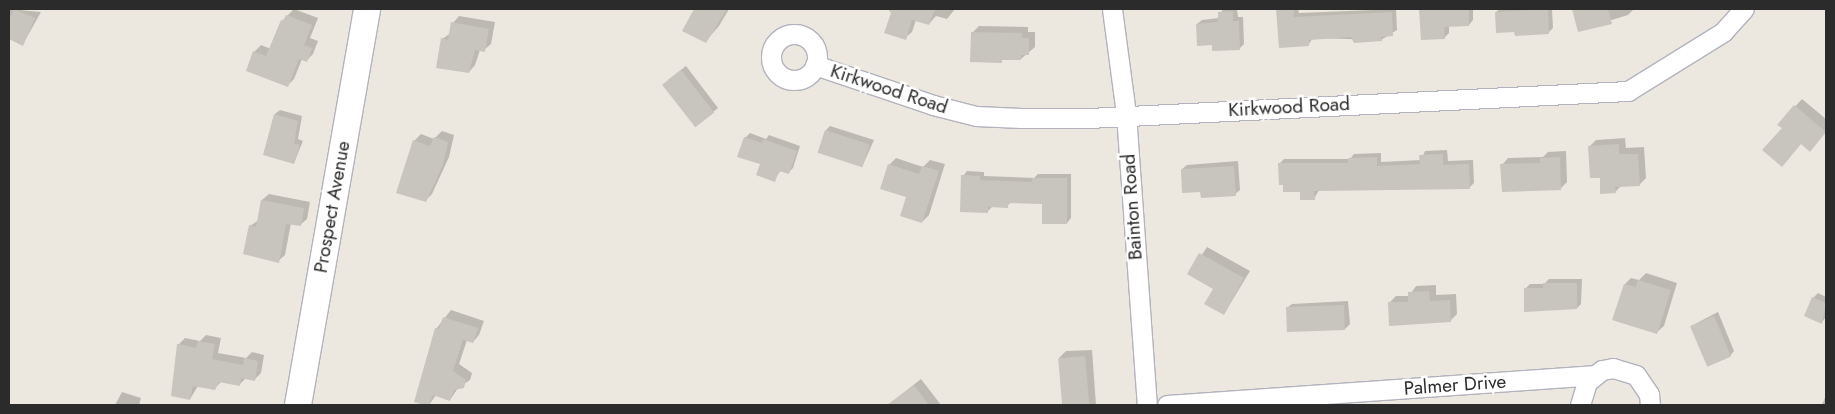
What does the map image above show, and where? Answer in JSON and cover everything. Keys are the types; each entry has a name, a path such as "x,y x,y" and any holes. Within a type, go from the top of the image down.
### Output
{"main road":[{"name":"Prospect Avenue","path":"298,405 367,9"}],"street":[{"name":"Bainton Road","path":"1112,9 1126,114 1147,405"},
{"name":"Kirkwood Road","path":"815,66 933,106 976,116 1089,118 1126,114 1628,91 1723,32 1744,9"},
{"name":"Palmer Drive","path":"1167,405 1593,375 1613,368 1636,374 1647,389 1650,405"},
{"path":"1580,405 1582,390 1593,375"}],"building":[{"path":"14,9 35,18 23,46 9,39 9,19"},
{"path":"694,9 727,9 706,43 682,31"},
{"path":"888,9 935,9 929,25 912,20 906,40 884,33 891,13"},
{"path":"1276,9 1294,9 1294,17 1392,12 1393,36 1381,37 1382,41 1354,43 1351,37 1309,40 1309,46 1279,48"},
{"path":"1419,9 1469,9 1469,26 1444,27 1445,39 1421,40"},
{"path":"1548,9 1549,34 1515,36 1514,32 1496,33 1495,12"},
{"path":"1572,9 1608,9 1612,24 1578,32"},
{"path":"1233,11 1233,21 1239,21 1240,50 1212,51 1212,45 1197,46 1196,24 1218,22 1218,12"},
{"path":"286,15 312,25 304,45 312,48 310,55 307,62 299,59 288,87 246,71 253,51 266,56 281,20 283,21"},
{"path":"451,22 489,29 485,52 475,50 469,73 436,68 441,38 448,40"},
{"path":"971,32 1022,33 1022,38 1029,38 1029,55 1021,55 1021,60 1002,60 1002,63 970,62"},
{"path":"681,70 714,113 695,127 662,85"},
{"path":"1794,105 1826,132 1810,152 1801,144 1782,167 1762,150 1782,128 1777,125"},
{"path":"274,114 298,121 294,144 300,145 294,164 263,155"},
{"path":"825,130 870,145 862,167 818,153"},
{"path":"434,137 448,142 443,165 426,202 396,193 413,140 430,146"},
{"path":"744,137 762,143 763,139 797,151 789,174 779,171 775,182 756,175 760,164 737,157"},
{"path":"1619,144 1619,154 1638,154 1640,186 1615,187 1616,193 1600,194 1600,178 1590,178 1588,146"},
{"path":"1443,154 1443,165 1469,164 1470,189 1314,191 1315,200 1300,200 1300,192 1283,192 1283,185 1279,185 1278,163 1348,163 1348,158 1377,157 1377,166 1420,164 1419,155"},
{"path":"1560,157 1561,190 1502,192 1500,164 1540,163 1540,158"},
{"path":"888,164 919,174 922,166 939,171 922,223 900,216 906,197 880,189"},
{"path":"1234,166 1236,196 1201,198 1200,192 1182,193 1181,169"},
{"path":"961,175 980,176 980,180 1032,182 1032,178 1067,178 1067,224 1042,224 1042,204 1008,203 1008,208 988,207 988,213 960,212"},
{"path":"261,200 304,208 301,226 286,224 279,263 243,254 249,225 256,227"},
{"path":"1199,253 1244,278 1224,315 1204,304 1213,289 1187,274"},
{"path":"1638,280 1671,290 1657,334 1612,320 1624,284 1636,287"},
{"path":"1543,283 1577,283 1577,309 1524,312 1524,288 1543,288"},
{"path":"1429,291 1430,301 1450,300 1451,322 1389,326 1388,302 1408,302 1408,292"},
{"path":"1812,297 1826,303 1822,324 1804,316"},
{"path":"1344,305 1345,330 1287,332 1286,307"},
{"path":"1714,316 1731,357 1707,367 1690,326"},
{"path":"443,317 478,328 473,343 463,340 453,371 466,380 464,388 454,390 450,401 433,395 429,405 424,405 414,402 435,328 439,329"},
{"path":"198,341 215,344 212,359 243,365 244,358 258,361 255,381 241,378 240,386 219,382 215,390 193,386 190,400 171,396 177,344 196,348"},
{"path":"1085,356 1089,405 1062,405 1058,358"},
{"path":"914,385 929,405 887,405"}]}
